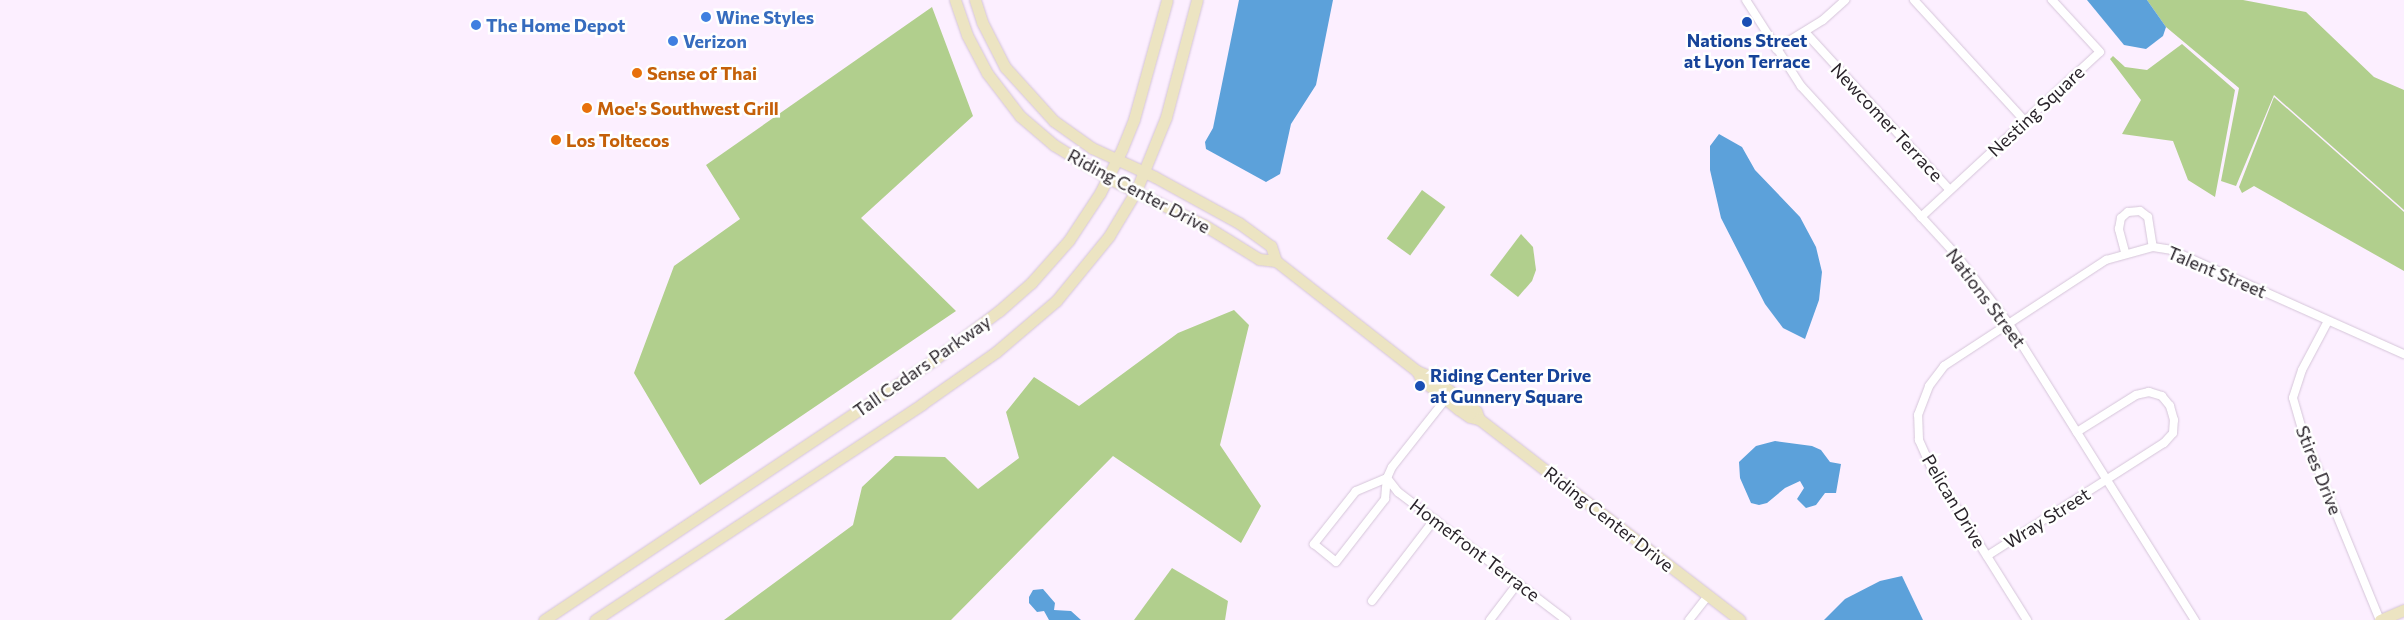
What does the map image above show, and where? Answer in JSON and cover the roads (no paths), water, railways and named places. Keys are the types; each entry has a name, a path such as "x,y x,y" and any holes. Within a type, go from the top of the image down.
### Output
{"main road":[{"name":"Riding Center Drive","path":"955,0 968,35 987,73 1020,116 1054,145 1108,178 1204,225 1259,259 1276,261 1417,371 1432,377 1476,411 1479,419"},
{"name":"Riding Center Drive","path":"975,0 993,45 1025,92 1072,135 1116,159 1145,172 1260,238 1271,246 1276,261"},
{"name":"Tall Cedars Parkway","path":"544,620 923,368 999,311 1054,260 1108,178 1134,119 1167,0"},
{"name":"Tall Cedars Parkway","path":"595,620 996,352 1076,280 1109,236 1145,172 1166,117 1197,0"},
{"name":"Riding Center Drive","path":"1417,371 1420,379 1447,397 1470,417 1479,419 1740,620"},
{"path":"2380,620 2404,610"}],"street":[{"name":"Nations Street","path":"1746,0 1801,86 1973,274 2009,324 2195,620"},
{"path":"1776,48 1804,32 1845,0"},
{"path":"1914,0 2025,121"},
{"name":"Nesting Square","path":"1921,217 2100,52 2052,0"},
{"name":"Newcomer Terrace","path":"1804,32 1950,190"},
{"path":"2124,252 2119,229 2121,218 2128,212 2140,211 2148,217 2153,247"},
{"name":"Talent Street","path":"2009,324 2106,260 2124,252 2153,247 2171,250 2404,354"},
{"name":"Stires Drive","path":"2328,321 2302,370 2293,398 2302,430 2380,620"},
{"name":"Pelican Drive","path":"2009,324 1944,366 1929,386 1918,415 1919,440 1931,467 2027,620"},
{"name":"Wray Street","path":"1987,556 2108,481 2164,443 2174,433 2170,406 2162,396 2149,392 2136,395 2077,432"},
{"path":"1387,478 1385,499 1336,562 1314,544 1356,491 1387,478 1447,397"},
{"name":"Homefront Terrace","path":"1387,478 1398,492 1566,620"},
{"path":"1372,601 1435,519"},
{"path":"1490,620 1518,583"},
{"path":"1689,620 1708,596"}],"water":[{"path":"1239,0 1333,0 1316,85 1291,124 1280,174 1266,182 1206,149 1205,142 1213,128"},
{"path":"2087,0 2147,0 2166,27 2163,36 2146,49 2124,45"},
{"path":"1719,134 1742,147 1755,170 1800,217 1816,247 1822,272 1819,300 1805,339 1783,328 1765,304 1721,218 1710,170 1710,146"},
{"path":"1775,441 1812,446 1821,450 1830,462 1841,464 1836,493 1825,493 1816,505 1806,508 1797,499 1804,488 1800,481 1785,488 1767,503 1759,505 1751,503 1740,478 1739,462 1756,446"},
{"path":"1902,576 1923,620 1824,620 1845,599 1880,581"},
{"path":"1043,589 1055,603 1054,610 1071,611 1081,620 1049,620 1044,611 1037,612 1029,603 1029,597 1033,590"}],"place":[{"name":"Wine Styles","path":"706,17"},
{"name":"Nations Street at Lyon Terrace","path":"1747,22"},
{"name":"The Home Depot","path":"476,25"},
{"name":"Verizon","path":"673,41"},
{"name":"Sense of Thai","path":"637,73"},
{"name":"Moe's Southwest Grill","path":"587,108"},
{"name":"Los Toltecos","path":"556,140"},
{"name":"Riding Center Drive at Gunnery Square","path":"1420,386"}]}
